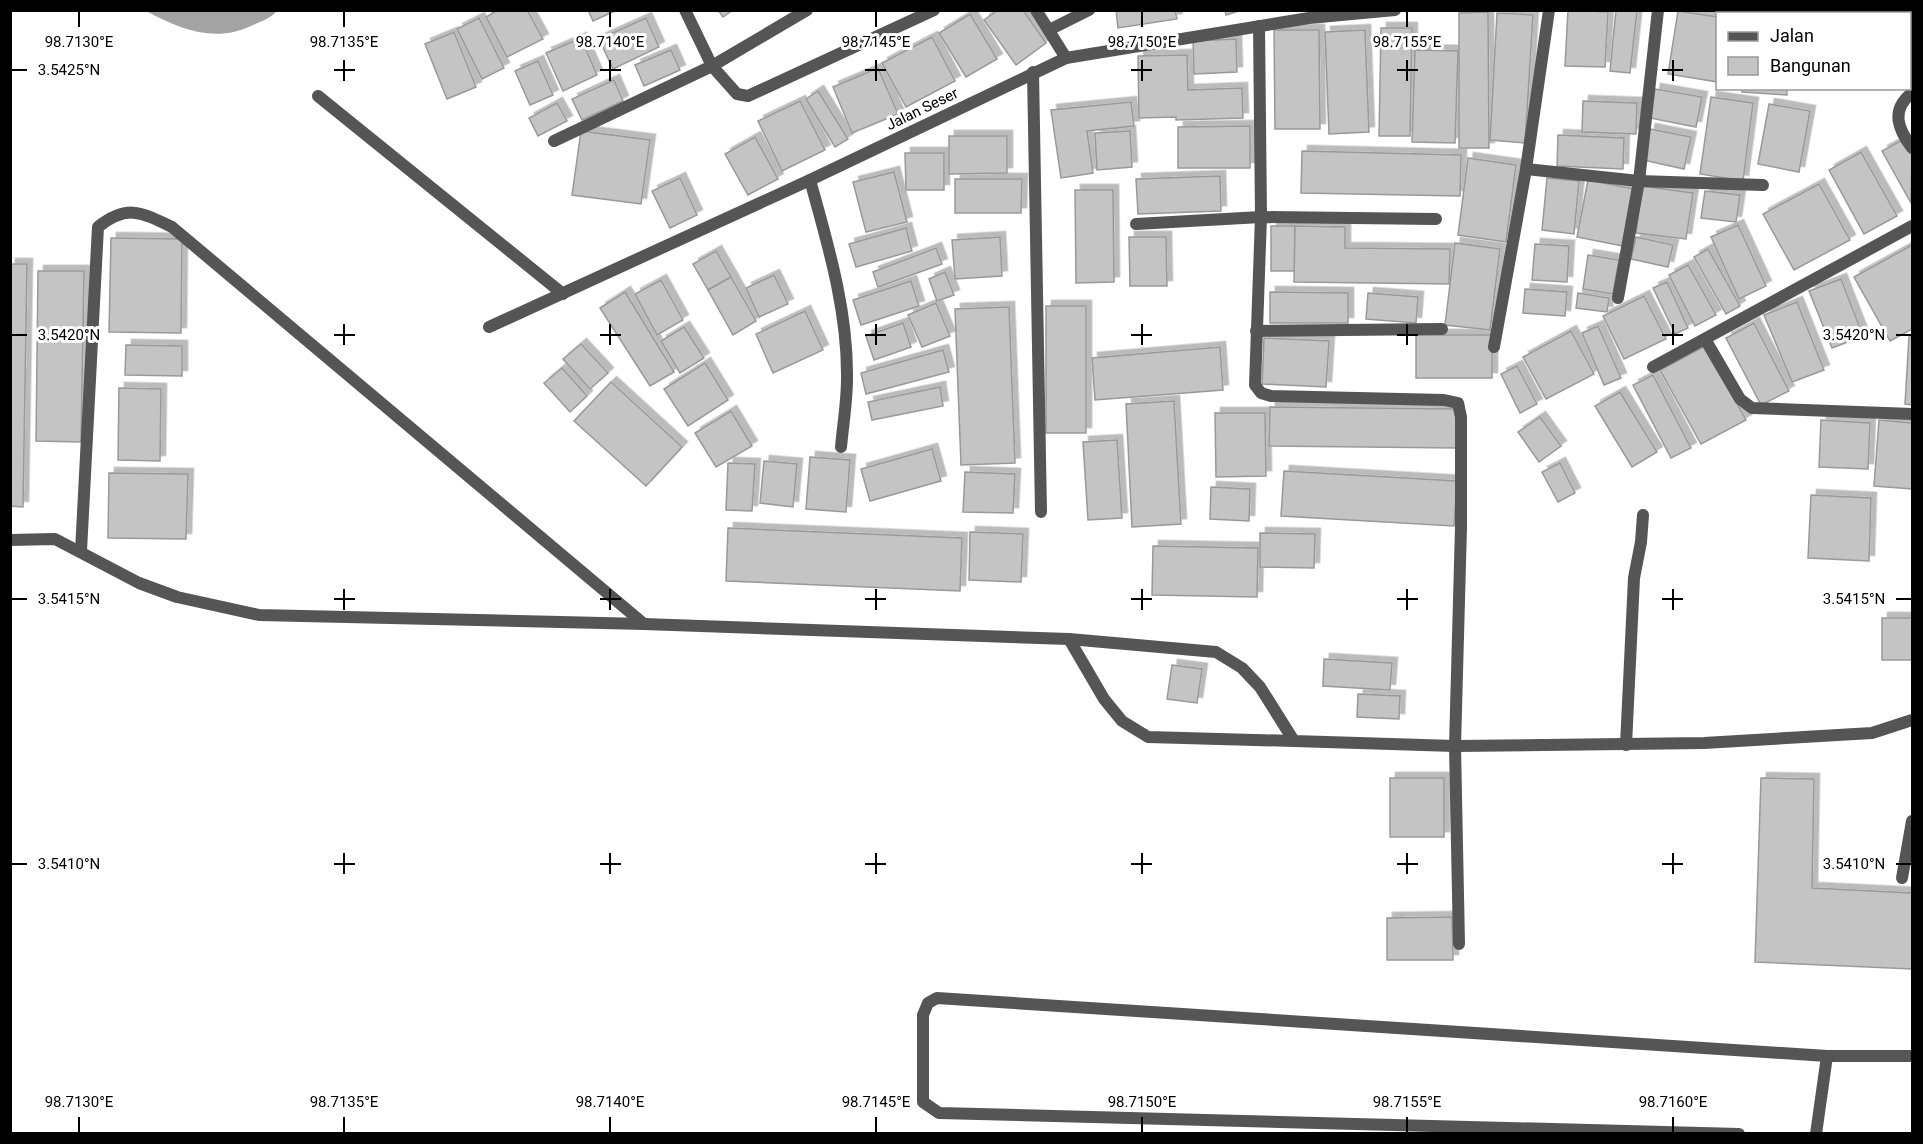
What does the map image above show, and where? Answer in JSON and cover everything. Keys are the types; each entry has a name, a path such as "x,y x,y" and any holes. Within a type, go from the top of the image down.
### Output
{"street":[{"path":"685,10 712,66 736,94 748,96 934,10"},
{"path":"554,141 712,66 807,10"},
{"path":"1036,10 1066,58"},
{"path":"1048,30 1089,10"},
{"name":"Jalan Seser","path":"489,327 810,180 1066,58 1259,26 1309,14 1395,10"},
{"path":"1494,347 1526,168 1549,10"},
{"path":"1618,298 1639,181 1658,10"},
{"path":"1259,26 1261,217 1255,385 1261,393 1271,396 1444,400 1458,403 1461,417 1461,527 1455,746 1459,944"},
{"path":"1033,72 1041,512"},
{"path":"1912,93 1905,99 1897,117 1898,127 1912,148"},
{"path":"318,96 563,294"},
{"path":"1526,168 1639,181 1763,185"},
{"path":"810,180 835,271 843,326 847,378 841,447"},
{"path":"81,551 98,227 115,213 142,212 172,227 644,624"},
{"path":"1136,224 1261,217 1436,219"},
{"path":"1653,367 1912,226"},
{"path":"1256,331 1442,329"},
{"path":"1705,339 1740,399 1752,408 1912,414"},
{"path":"1626,745 1634,578 1641,542 1643,515"},
{"path":"10,540 55,539 139,583 177,597 259,615 644,624 1069,639 1216,652 1242,668 1260,687 1294,741"},
{"path":"1069,639 1104,699 1122,721 1148,737 1455,746 1626,745 1704,743 1872,733 1912,720"},
{"path":"1902,878 1912,820"},
{"path":"1740,1134 939,1113 922,1102 923,1015 928,1003 938,998 1827,1056 1912,1056"},
{"path":"1816,1134 1827,1056"}],"shaded area":[{"path":"146,11 277,11 272,16 239,31 211,34 185,28"}],"building":[{"path":"498,10 527,10 543,39 507,57 486,17"},
{"path":"588,10 617,10 593,21"},
{"path":"718,10 733,10 723,17"},
{"path":"998,10 1023,10 1046,43 1016,65 984,20"},
{"path":"1116,10 1175,10 1177,19 1118,28"},
{"path":"1225,10 1242,10 1226,15"},
{"path":"1568,10 1608,12 1605,67 1565,66"},
{"path":"1616,10 1637,10 1630,73 1610,71"},
{"path":"1748,10 1793,10 1793,12 1748,12"},
{"path":"1804,10 1835,10 1835,12 1804,12"},
{"path":"1891,10 1912,10 1912,86 1911,12 1891,12"},
{"path":"1678,11 1716,17 1716,82 1668,74"},
{"path":"1488,12 1489,148 1459,148 1459,13"},
{"path":"1497,13 1533,15 1525,143 1490,140"},
{"path":"970,14 997,59 966,77 939,33"},
{"path":"479,18 504,68 482,79 457,29"},
{"path":"646,18 659,47 613,69 599,39"},
{"path":"1381,28 1412,28 1410,136 1379,136"},
{"path":"1274,30 1319,30 1320,129 1275,129"},
{"path":"1365,30 1369,132 1329,134 1325,32"},
{"path":"454,32 476,87 447,99 425,44"},
{"path":"932,37 955,81 906,107 882,63"},
{"path":"581,38 597,75 563,91 546,53"},
{"path":"1236,39 1237,72 1194,74 1193,41"},
{"path":"671,50 680,70 644,86 635,65"},
{"path":"1415,50 1458,51 1455,143 1412,142"},
{"path":"1187,55 1188,90 1242,88 1243,118 1176,120 1176,117 1139,118 1138,56"},
{"path":"538,61 553,95 530,105 515,71"},
{"path":"878,68 898,114 852,133 833,87"},
{"path":"614,80 623,101 582,120 572,99"},
{"path":"1655,89 1702,97 1696,127 1650,118"},
{"path":"1742,90 1787,90 1787,95 1742,92"},
{"path":"818,91 848,139 835,147 806,99"},
{"path":"1711,97 1753,103 1743,181 1700,174"},
{"path":"800,101 825,150 782,171 758,121"},
{"path":"1583,101 1637,103 1636,134 1582,132"},
{"path":"1131,102 1134,126 1087,131 1093,173 1061,178 1051,110"},
{"path":"557,103 567,121 538,136 529,118"},
{"path":"1769,104 1810,111 1799,172 1758,164"},
{"path":"1250,126 1250,168 1178,168 1178,127"},
{"path":"1650,129 1691,137 1684,169 1643,160"},
{"path":"581,131 650,140 641,204 572,195"},
{"path":"1130,131 1132,167 1097,170 1095,133"},
{"path":"1558,135 1624,138 1623,169 1557,166"},
{"path":"949,136 1007,136 1007,173 949,174"},
{"path":"755,137 778,179 748,195 725,154"},
{"path":"1904,139 1912,155 1911,203 1882,151"},
{"path":"1302,151 1461,155 1460,196 1301,193"},
{"path":"1861,152 1897,216 1864,234 1829,170"},
{"path":"905,153 944,153 944,190 906,190"},
{"path":"1468,158 1516,165 1506,242 1458,235"},
{"path":"894,172 907,222 866,232 853,182"},
{"path":"1220,176 1221,211 1138,214 1136,179"},
{"path":"680,178 697,215 670,228 652,191"},
{"path":"1547,178 1579,181 1574,234 1542,230"},
{"path":"955,179 1022,179 1021,213 955,213"},
{"path":"1588,180 1634,189 1623,246 1577,237"},
{"path":"1819,184 1850,240 1794,270 1763,214"},
{"path":"1642,186 1693,193 1686,239 1636,233"},
{"path":"1075,190 1113,190 1114,282 1076,283"},
{"path":"1705,191 1740,195 1736,222 1701,218"},
{"path":"1738,225 1766,286 1739,299 1711,237"},
{"path":"1271,226 1295,226 1295,271 1271,271"},
{"path":"1295,226 1345,227 1345,248 1450,249 1449,284 1294,282"},
{"path":"906,228 912,251 856,267 849,244"},
{"path":"1000,237 1002,276 955,279 952,240"},
{"path":"1129,237 1166,237 1167,286 1130,286"},
{"path":"1636,237 1673,245 1668,267 1631,259"},
{"path":"111,238 182,239 181,333 109,332"},
{"path":"1455,243 1500,249 1490,330 1445,325"},
{"path":"1535,244 1569,246 1567,282 1532,280"},
{"path":"1912,245 1912,329 1890,341 1854,277"},
{"path":"936,248 942,264 878,287 873,272"},
{"path":"1708,249 1740,306 1726,314 1694,257"},
{"path":"716,251 731,277 708,290 693,264"},
{"path":"1588,255 1619,260 1613,294 1583,289"},
{"path":"10,264 27,264 23,507 10,506"},
{"path":"1688,265 1716,315 1695,326 1669,275"},
{"path":"38,271 84,271 81,442 36,441"},
{"path":"945,272 954,295 937,301 929,279"},
{"path":"774,275 788,304 759,317 746,288"},
{"path":"731,277 756,321 733,335 708,290"},
{"path":"1841,279 1863,336 1832,348 1809,291"},
{"path":"661,280 683,320 657,335 635,294"},
{"path":"911,281 919,306 861,325 853,300"},
{"path":"1667,282 1688,328 1675,334 1653,288"},
{"path":"1525,289 1567,292 1565,316 1523,313"},
{"path":"625,292 674,372 650,386 600,308"},
{"path":"1270,292 1348,293 1348,323 1270,323"},
{"path":"1368,293 1418,297 1416,323 1366,319"},
{"path":"1578,293 1609,298 1607,312 1576,308"},
{"path":"1644,296 1666,339 1624,359 1603,316"},
{"path":"1797,302 1824,370 1792,382 1764,315"},
{"path":"936,303 950,336 922,347 908,315"},
{"path":"1046,306 1086,306 1086,433 1046,433"},
{"path":"1009,307 1015,463 961,465 955,309"},
{"path":"805,311 823,350 773,373 756,334"},
{"path":"903,323 911,347 874,360 866,336"},
{"path":"1754,323 1789,391 1761,405 1726,338"},
{"path":"1598,326 1621,378 1604,385 1582,333"},
{"path":"684,327 704,358 680,373 661,341"},
{"path":"1571,331 1594,374 1546,399 1523,357"},
{"path":"1416,335 1492,335 1492,378 1416,378"},
{"path":"1909,337 1912,337 1912,405 1905,404"},
{"path":"1264,338 1329,341 1326,387 1262,384"},
{"path":"581,344 608,373 590,389 563,359"},
{"path":"126,345 182,346 182,376 125,375"},
{"path":"1705,346 1746,420 1701,444 1660,370"},
{"path":"1220,347 1223,390 1095,400 1092,358"},
{"path":"943,350 949,372 866,394 861,373"},
{"path":"705,363 728,400 688,426 664,389"},
{"path":"1517,366 1537,404 1520,413 1501,374"},
{"path":"562,368 587,396 570,412 544,383"},
{"path":"1653,375 1691,448 1671,458 1633,385"},
{"path":"611,382 682,447 646,486 574,421"},
{"path":"940,387 943,406 872,420 868,402"},
{"path":"119,388 161,389 160,461 118,460"},
{"path":"1620,392 1657,452 1632,467 1595,406"},
{"path":"1174,401 1181,524 1132,527 1126,404"},
{"path":"1270,407 1458,409 1457,448 1269,446"},
{"path":"731,411 752,446 716,467 695,433"},
{"path":"1215,413 1265,413 1266,476 1216,477"},
{"path":"1540,417 1561,446 1539,462 1518,432"},
{"path":"1821,420 1870,423 1868,469 1819,467"},
{"path":"1879,420 1912,423 1912,489 1874,486"},
{"path":"1117,440 1122,518 1088,520 1083,442"},
{"path":"932,449 941,481 870,501 861,469"},
{"path":"810,457 850,460 846,512 806,509"},
{"path":"764,461 797,464 793,507 760,503"},
{"path":"728,463 755,464 752,511 726,510"},
{"path":"1560,463 1575,493 1558,502 1542,472"},
{"path":"1284,471 1457,481 1454,526 1281,516"},
{"path":"965,472 1015,474 1013,513 963,512"},
{"path":"109,473 188,474 186,539 108,538"},
{"path":"1211,487 1250,489 1249,521 1210,519"},
{"path":"1811,495 1871,498 1869,561 1808,558"},
{"path":"728,528 962,538 960,591 726,581"},
{"path":"970,532 1023,534 1021,582 969,580"},
{"path":"1260,533 1315,534 1314,568 1260,567"},
{"path":"1153,546 1258,548 1257,597 1152,595"},
{"path":"1882,618 1912,618 1912,660 1882,660"},
{"path":"1324,659 1392,663 1390,690 1323,686"},
{"path":"1172,665 1202,669 1197,703 1167,699"},
{"path":"1358,694 1400,696 1399,719 1357,717"},
{"path":"1390,778 1444,778 1444,837 1390,837"},
{"path":"1761,778 1814,779 1812,888 1912,893 1912,969 1755,962"},
{"path":"1452,917 1453,960 1387,960 1387,918"}]}
